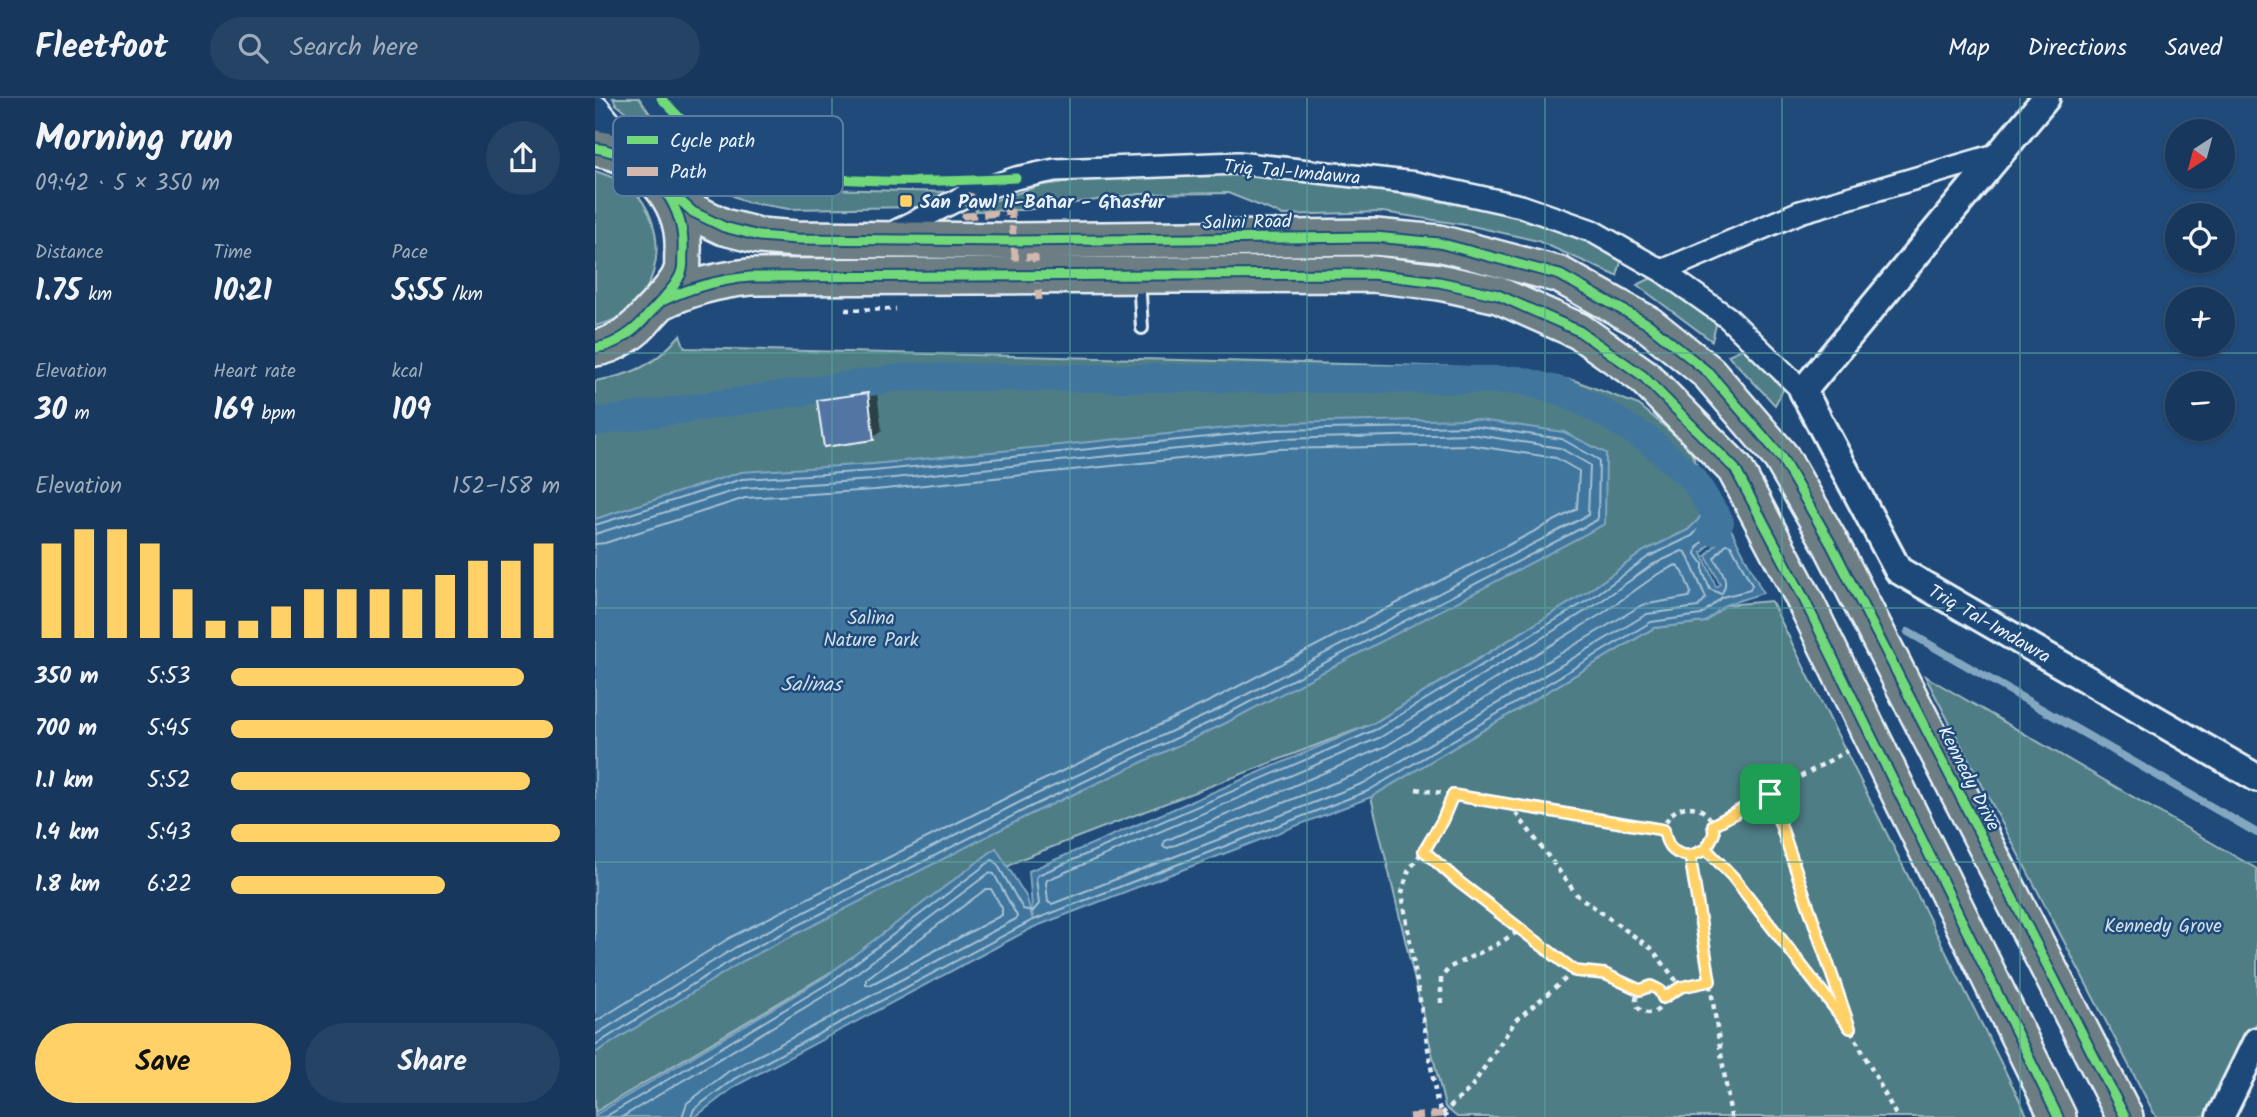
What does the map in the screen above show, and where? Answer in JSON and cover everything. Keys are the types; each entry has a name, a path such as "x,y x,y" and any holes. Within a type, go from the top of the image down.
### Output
{"highway":[{"name":"Salini Road","path":"595,148 613,151"},
{"path":"595,348 635,330 681,273 684,240 675,208 666,196"},
{"name":"Salini Road","path":"675,196 693,212 724,227 759,236 797,239 876,241 1375,237 1439,243 1560,275 1648,324 1709,373 1781,457"},
{"path":"660,302 688,288 721,280 750,277 1371,274 1439,282 1498,295 1579,331 1643,376 1735,469 1802,594 2058,1117"},
{"name":"Kennedy Drive","path":"1781,457 1831,544 2125,1117"}],"main road":[{"path":"595,111 613,132"}],"street":[{"path":"1803,391 2046,98"},
{"path":"1662,271 1800,212 1999,154"},
{"name":"Triq Tal-Imdawra","path":"876,241 971,193 1016,178 1055,170 1238,163 1416,183 1521,206 1592,231 1662,271 1727,317 1803,391 1898,570 2257,778"},
{"path":"2220,1117 2257,1041"}],"lane":[{"path":"1139,275 1142,328"}],"path":[{"path":"843,310 883,311 907,308"},
{"path":"1713,825 1851,749"},
{"path":"1416,789 1664,830"},
{"path":"1770,794 1850,1028 1897,1117"},
{"path":"1453,795 1442,821 1408,872 1402,893 1437,1102 1445,1116 1470,1089 1516,1020 1575,971"},
{"path":"1510,805 1577,895 1652,949 1681,987"},
{"path":"1691,806 1701,810 1713,825 1714,834 1706,849 1690,856 1674,852 1668,846 1664,830 1666,820 1673,812 1681,807 1691,806"},
{"path":"1706,849 1733,877 1850,1028"},
{"path":"1424,851 1459,882 1575,971 1605,974 1640,990"},
{"path":"1690,856 1731,1117"},
{"path":"1441,1003 1441,978 1450,967 1522,929"},
{"path":"1663,998 1655,988 1647,986 1640,990 1636,1002 1645,1012 1658,1010 1663,998 1681,987 1710,981"}],"green space":[{"path":"613,98 639,98 652,116 631,116 616,104"},
{"path":"595,171 613,178 613,196 638,196 649,212 655,232 656,253 653,272 645,291 633,306 616,318 595,326"},
{"path":"1219,172 1394,193 1541,220 1623,255 1617,276 1538,241 1472,226 1383,212 1283,215 1228,193 1140,194 1025,210 976,211 975,207 1042,185 1125,176"},
{"path":"843,190 953,192 920,207 789,209 746,202 734,196 843,196"},
{"path":"1658,275 1717,321 1712,341 1637,285"},
{"name":"Salinas","path":"680,335 685,348 1510,368 1576,381 1639,405 1688,446 1712,497 1698,520 1688,530 1644,551 1589,591 1374,723 1021,859 595,1112 595,381 621,376 642,367 662,354"},
{"path":"1744,348 1785,386 1775,405 1728,355"},
{"path":"1771,601 2028,1117 1457,1117 1445,1107 1371,797 1654,628 1705,622 1725,605"},
{"name":"Kennedy Grove","path":"1925,676 2257,869 2257,1023 2211,1117 2156,1117"}],"water":[{"name":"Salinas","path":"1472,419 1564,432 1606,453 1605,524 1224,724 1031,814 743,961 595,1053 595,519 741,472 873,464 1276,423"},
{"path":"1712,497 1726,524 1702,553 1716,587 1720,584 1706,556 1730,527 1763,593 1725,605 1705,622 1654,628 1371,797 1034,927 737,1085 695,1117 595,1117 825,977 996,848 1027,898 1033,921 1029,871 1374,723 1589,591 1644,551 1688,530 1698,520"}],"building":[{"path":"868,393 874,440 824,447 817,400"}],"waterway":[{"path":"595,422 905,377 1519,380 1564,392 1650,441 1694,480 1720,522 1711,531"},
{"path":"1908,632 2257,833"}],"marked path":[{"path":"971,193 965,216 1011,212 1015,257 1035,257 1039,300"},
{"path":"1409,1117 1442,1114"}],"cycle path":[{"path":"661,98 678,116"},
{"path":"595,148 613,152"},
{"path":"843,179 936,181 1016,178"},
{"path":"595,348 610,344 637,326 679,278 682,268 682,233 678,215 669,196"},
{"path":"675,196 693,212 724,227 759,236 797,239 1014,241 1375,237 1439,243 1560,275 1648,324 1709,373 1781,457 1831,544 2125,1117"},
{"path":"660,302 704,285 750,277 1372,274 1439,282 1498,295 1579,331 1643,376 1735,469 1802,595 2058,1117"}],"place":[{"name":"San Pawl il-Baħar - Għasfur","path":"906,201"}],"route":[{"path":"1770,794 1713,825 1714,834 1706,849 1690,856 1710,981 1681,987 1663,998 1659,990 1651,986 1640,990 1605,974 1575,971 1459,882 1424,851 1442,821 1453,795 1664,830 1668,846 1674,852 1690,856 1699,854 1706,849 1733,877 1850,1028 1770,794"}],"park label":[{"name":"Salina Nature Park","path":"871,628"}]}
